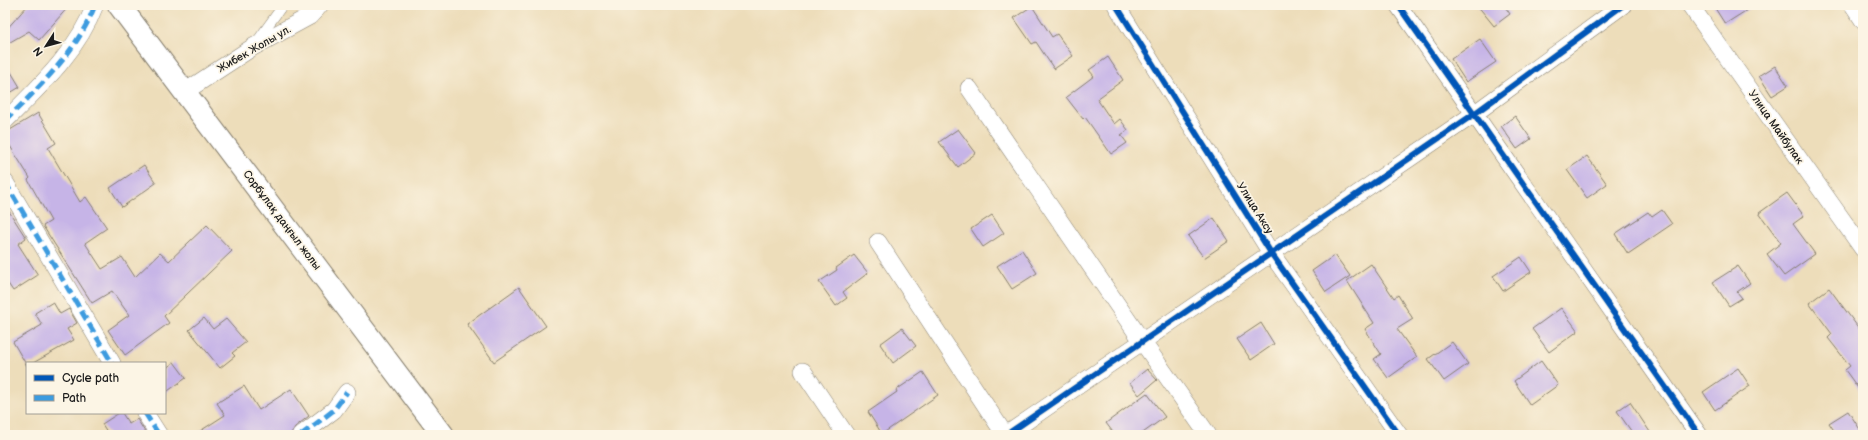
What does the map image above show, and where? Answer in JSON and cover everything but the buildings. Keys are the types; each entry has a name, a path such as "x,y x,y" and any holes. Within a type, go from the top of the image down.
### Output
{"main road":[{"name":"Сорбұлақ даңғыл жолы","path":"119,5 443,435"}],"street":[{"path":"5,121 58,65 89,19 95,5"},
{"name":"Жибек Жолы ул.","path":"186,92 253,47 310,16 320,5"},
{"name":"Улица Аксу","path":"1116,5 1272,252 1400,435"},
{"path":"1398,5 1699,435"},
{"path":"878,242 1005,435 1474,114 1623,5"},
{"name":"Улица Майбулак","path":"1690,5 1863,249"},
{"path":"1853,5 1863,20"},
{"path":"969,88 1208,435"},
{"path":"5,182 111,362"},
{"path":"802,370 846,435"},
{"path":"301,435 334,410 347,392"},
{"path":"146,414 159,435"}],"lane":[{"path":"253,47 284,5"}],"marked path":[{"path":"5,121 44,81 68,53 79,38 95,5"},
{"path":"5,182 111,362"},
{"path":"301,435 334,410 347,392"},
{"path":"146,414 159,435"}],"cycle path":[{"path":"1116,5 1271,253 1399,435"},
{"path":"1398,5 1699,435"},
{"path":"1006,435 1474,114 1623,5"}]}
